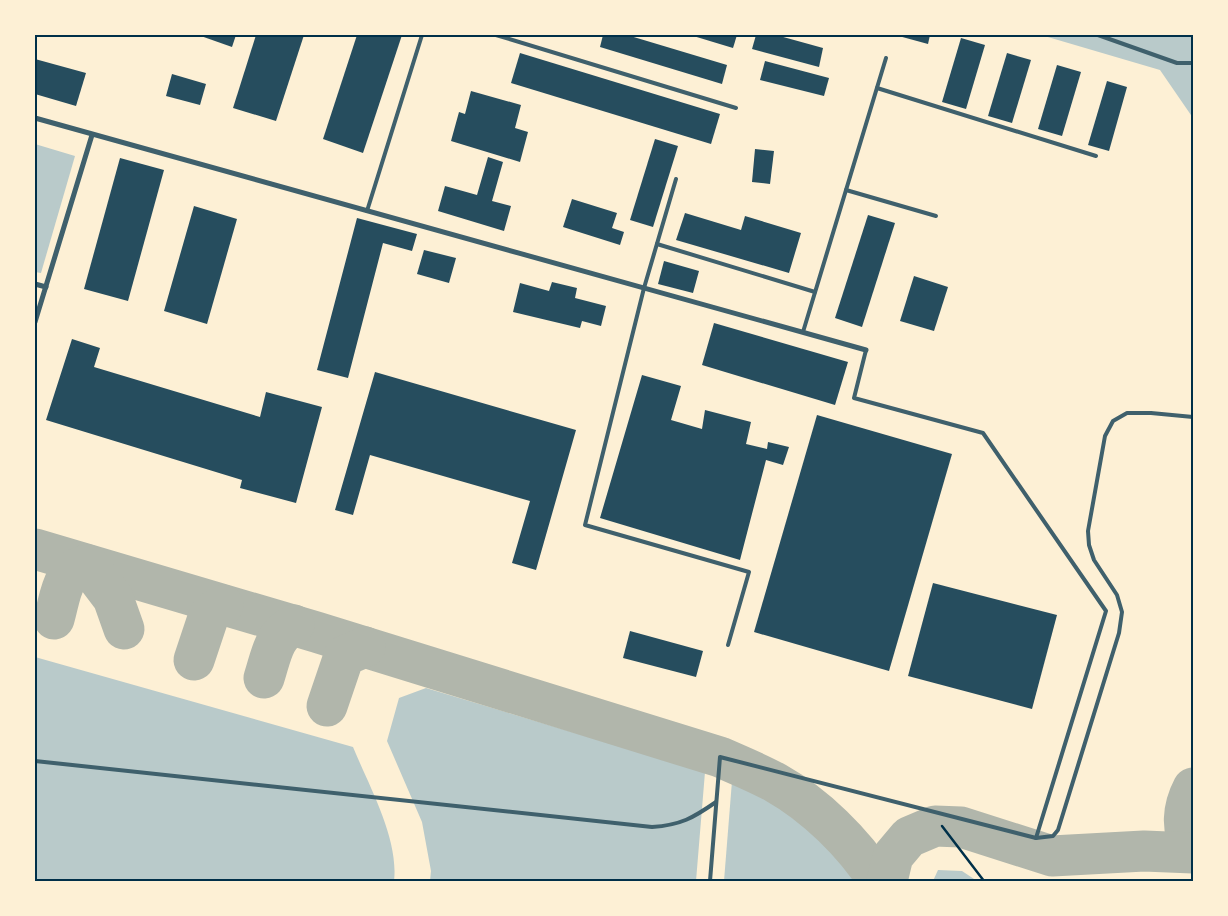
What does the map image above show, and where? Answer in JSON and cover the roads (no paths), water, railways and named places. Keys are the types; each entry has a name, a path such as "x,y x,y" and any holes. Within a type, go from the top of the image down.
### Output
{"street":[{"path":"35,118 866,350"},
{"path":"35,322 92,135"},
{"path":"35,284 46,286"}],"lane":[{"path":"367,211 422,35"},
{"path":"496,35 736,108"},
{"path":"1098,35 1177,63 1193,63"},
{"path":"803,332 886,58"},
{"path":"877,88 1096,156"},
{"path":"676,179 644,288 585,526 749,572 728,645"},
{"path":"846,190 936,216"},
{"path":"657,244 815,292"},
{"path":"866,350 854,398 983,433 1106,611 1036,838"},
{"path":"710,881 720,757 1036,838 1052,836 1058,830 1119,633 1122,612 1118,596 1094,560 1088,538 1105,436 1113,422 1127,413 1193,417"},
{"path":"35,761 652,827 671,826 688,821 716,802"}]}
